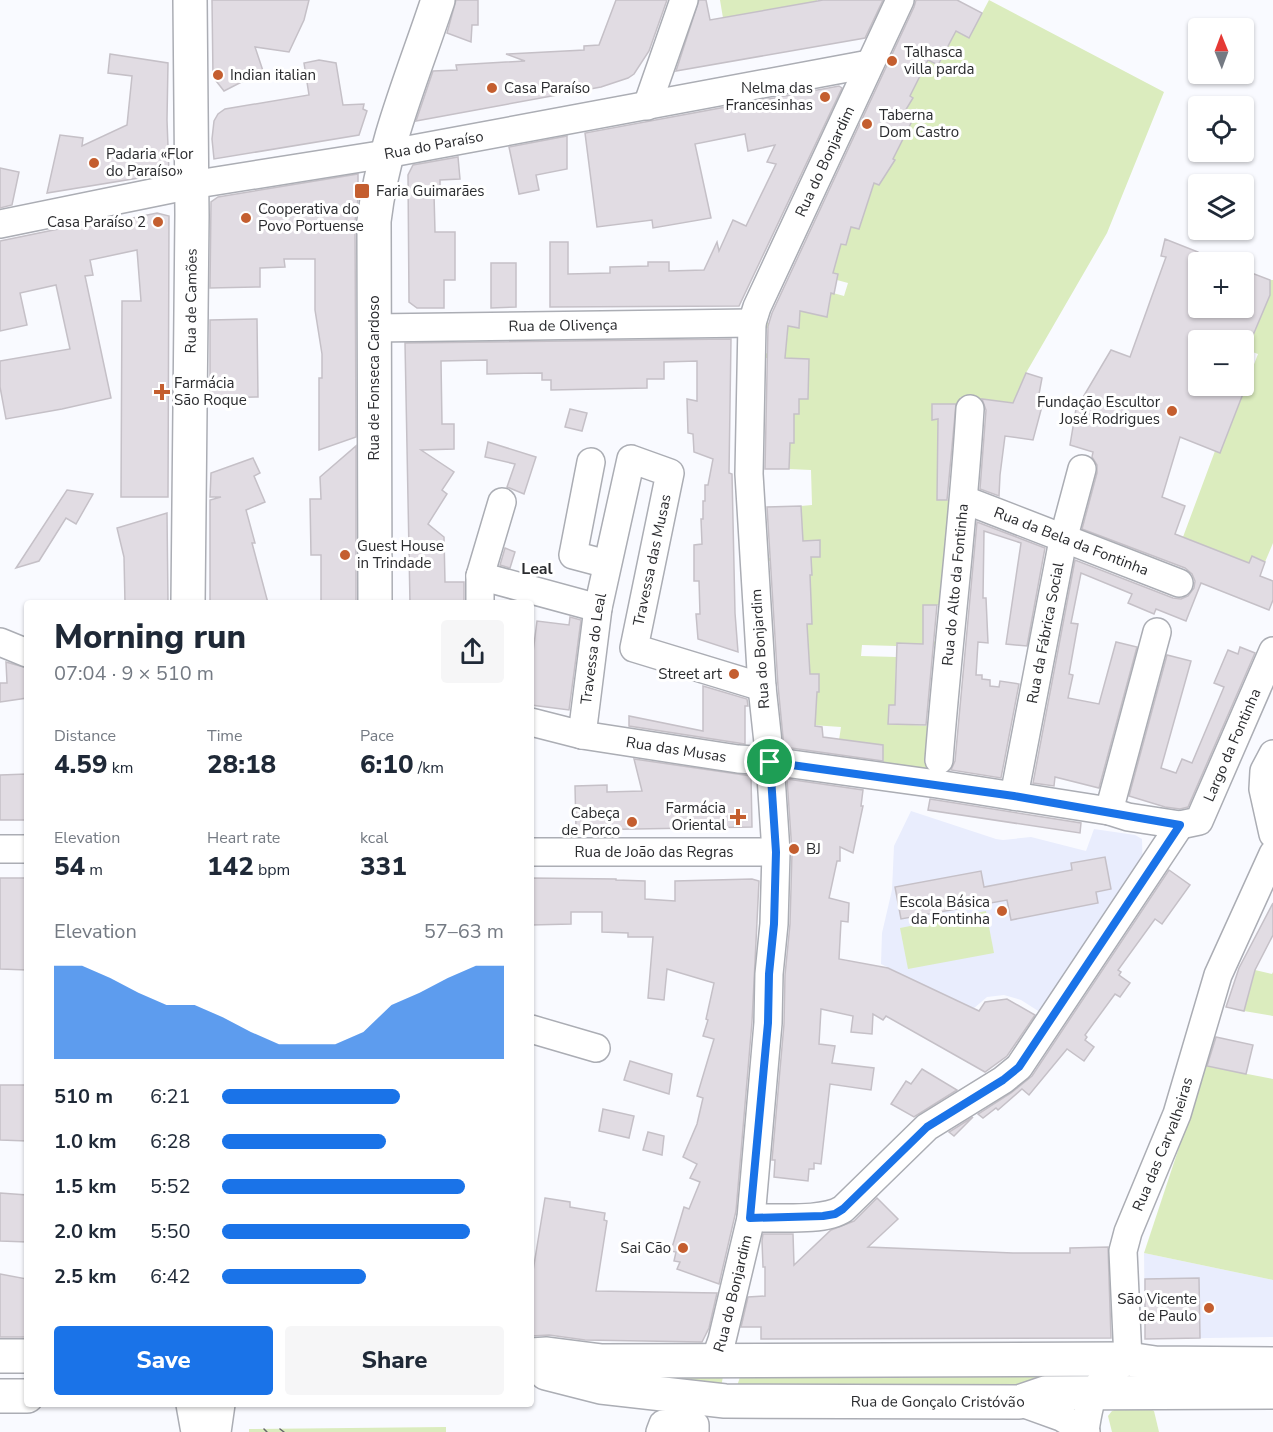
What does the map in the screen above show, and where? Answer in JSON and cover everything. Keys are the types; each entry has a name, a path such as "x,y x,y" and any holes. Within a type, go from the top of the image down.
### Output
{"main road":[{"name":"Rua de Camões","path":"188,600 190,0"},
{"name":"Rua de Fonseca Cardoso","path":"375,600 374,221 386,154 438,0"},
{"path":"0,1356 24,1356"},
{"name":"Rua de Gonçalo Cristóvão","path":"535,1373 554,1393 601,1374 715,1360 1128,1359 1155,1363 1273,1364"},
{"path":"0,1373 24,1373"},
{"name":"Rua de Gonçalo Cristóvão","path":"601,1374 725,1401 1019,1402 1046,1393 1273,1392"},
{"path":"0,1396 24,1396"},
{"path":"194,1407 198,1432"},
{"path":"214,1432 218,1407"}],"street":[{"path":"647,106 684,0"},
{"name":"Rua do Bonjardim","path":"715,1360 750,1218 768,1023 769,974 774,924 776,852 748,474 752,323 757,307 900,0"},
{"name":"Rua do Paraíso","path":"0,224 191,186 386,154 869,64"},
{"name":"Rua de Olivença","path":"373,328 752,323"},
{"name":"Rua do Alto da Fontinha","path":"939,760 965,500 970,410"},
{"name":"Travessa das Musas","path":"607,564 631,459 670,473 634,648 762,687"},
{"path":"591,462 573,555 607,564"},
{"name":"Rua da Fábrica Social","path":"1014,796 1064,540 1082,469"},
{"name":"Rua da Bela da Fontinha","path":"965,500 1179,584"},
{"path":"480,600 480,576 502,502"},
{"name":"Travessa do Leal","path":"582,735 598,608 607,564"},
{"path":"480,576 598,608"},
{"path":"1109,811 1157,632"},
{"path":"0,642 24,652"},
{"name":"Largo da Fontinha","path":"1180,825 1199,821 1273,651"},
{"name":"Rua das Musas","path":"534,723 582,735 738,759 1014,796 1180,825"},
{"path":"1273,754 1264,771 1263,789 1273,834"},
{"path":"750,1218 835,1214 843,1209 927,1127 1003,1080 1019,1067 1180,825"},
{"path":"0,849 24,849"},
{"name":"Rua de João das Regras","path":"534,852 776,852"},
{"name":"Rua das Carvalheiras","path":"1128,1359 1124,1251 1128,1232 1177,1114 1218,975 1273,854"},
{"path":"534,1030 596,1048"},
{"path":"1019,1402 1061,1417 1086,1431 1092,1393 1105,1377 1128,1359"},
{"path":"660,1432 663,1424 695,1428"}],"shaded area":[{"name":"Escola Básica da Fontinha","path":"911,811 996,839 1031,837 1086,851 1094,829 1135,835 1142,839 1143,877 1043,1014 1021,1000 1004,995 987,997 973,1009 881,964 882,933 892,890 894,846"},
{"name":"São Vicente de Paulo","path":"1144,1253 1273,1280 1273,1337 1145,1339"}],"green space":[{"path":"720,0 817,0 817,1 723,18"},
{"path":"989,0 1164,92 1107,233 1026,373 1013,403 960,397 960,404 932,404 932,419 938,419 937,500 958,500 946,605 924,605 923,642 941,641 941,645 897,643 896,646 862,645 861,656 896,657 895,705 889,706 888,724 935,726 933,775 884,767 882,747 839,740 841,727 812,725 817,691 819,691 819,674 802,674 809,658 809,651 784,576 812,575 811,560 764,561 764,558 820,556 819,541 803,541 801,506 812,505 811,470 789,469 790,443 794,442 794,414 799,414 799,399 808,399 809,359 761,358 763,353 782,355 786,346 788,331 766,328 767,323 798,328 800,311 827,316 826,291 844,296 848,283 837,280 838,274 833,273 841,244 846,245 851,227 859,229 869,182 879,185 895,160 893,159 912,121 902,116 913,98 907,95 929,60 938,65 955,31 969,38"},
{"path":"1270,280 1273,280 1273,543 1265,562 1252,557 1249,563 1183,537 1215,451 1220,452 1242,396 1254,396 1254,364 1258,354 1254,353 1254,333 1270,295"},
{"path":"986,911 994,953 908,969 900,928"},
{"path":"1255,970 1272,974 1273,972 1273,1016 1244,1011"},
{"path":"1206,1066 1273,1079 1273,1280 1144,1253"},
{"path":"1098,1370 1086,1386 737,1386 742,1371"},
{"path":"724,1371 721,1387 631,1374"},
{"path":"1117,1409 1154,1411 1159,1432 1112,1432 1108,1416"},
{"path":"446,1427 446,1432 249,1432 249,1429"}],"building":[{"path":"212,0 309,0 304,20 289,52 255,47 263,71 224,91 213,77"},
{"path":"456,0 478,0 478,25 472,25 471,42 447,33"},
{"path":"616,0 667,0 649,51 634,74 628,78 601,87 416,121 433,71 457,70 456,65 525,61 506,54 584,50 584,46 599,45"},
{"path":"699,0 706,0 710,20 823,0 883,0 865,38 676,71"},
{"path":"916,0 957,0 982,13 969,38 956,31 938,65 928,60 910,96 913,98 902,116 912,121 893,159 895,160 879,185 874,183 859,229 851,227 846,245 841,244 833,273 838,274 834,294 831,293 827,317 800,311 799,328 788,326 785,358 809,359 808,399 799,399 799,414 794,414 794,443 790,443 789,469 765,469 768,326 772,313"},
{"path":"110,54 168,63 169,173 47,193 60,135 83,138 82,146 127,125 132,76 108,73"},
{"path":"319,60 336,63 343,105 364,104 363,109 367,111 359,135 214,159 212,139 214,121 218,114 225,109 309,95 304,63"},
{"path":"839,86 842,88 739,306 550,307 550,242 568,242 568,274 610,273 610,267 648,266 648,262 669,262 669,271 704,270 717,242 719,251 733,220 746,226 776,164 767,162 775,145 748,151 745,134 695,144 711,218 653,228 652,220 597,227 585,133"},
{"path":"567,136 567,169 536,175 539,190 519,194 509,147"},
{"path":"458,157 460,179 440,180 440,194 434,194 435,232 455,232 455,280 444,280 444,308 417,308 409,302 408,175 413,165"},
{"path":"0,168 19,172 12,205 0,208"},
{"path":"358,174 355,221 356,437 319,450 319,378 322,378 322,354 315,310 315,259 284,259 285,267 260,268 260,287 210,288 211,202 218,197"},
{"path":"157,213 169,216 168,497 121,497 122,301 141,301 137,250 90,260 93,275 85,276 111,398 6,419 0,387 0,361 70,349 56,285 20,293 27,325 0,331 0,241 83,224 84,228"},
{"path":"1165,239 1198,252 1188,252 1188,318 1254,318 1254,274 1270,280 1270,295 1254,333 1254,330 1188,330 1188,396 1242,396 1220,453 1180,437 1162,497 1185,506 1175,534 1249,563 1252,556 1265,562 1260,576 1273,581 1273,600 1269,610 1201,583 1186,621 1156,609 1154,614 1128,603 1132,594 1081,573 1071,623 1078,624 1069,674 1073,675 1068,698 1099,704 1116,642 1137,647 1099,788 1055,777 1054,786 1033,783 1075,560 1173,598 1181,599 1188,596 1194,588 1195,581 1192,574 1185,568 1082,529 1097,473 1097,465 1092,457 1093,452 1070,445 1076,409 1111,350 1130,357 1166,257 1161,256"},
{"path":"491,263 516,263 516,307 491,308"},
{"path":"257,319 258,397 210,398 210,320"},
{"path":"731,339 729,473 732,474 738,652 698,639 696,614 700,614 699,581 694,581 694,545 702,544 701,519 703,519 705,485 708,485 713,459 694,452 693,434 688,433 687,399 697,401 697,361 664,362 664,379 647,379 647,388 551,390 551,380 542,380 542,373 487,374 487,360 441,361 442,424 454,424 454,449 421,450 454,472 442,490 447,494 428,524 444,537 445,582 464,582 464,600 410,600 405,343"},
{"path":"1026,373 1042,378 1039,394 1045,395 1033,440 1005,436 999,496 980,489 986,410 982,399 1013,403"},
{"path":"932,404 956,404 947,500 937,500 938,419 932,420"},
{"path":"570,409 587,413 582,431 565,427"},
{"path":"488,442 536,457 524,494 507,487 515,464 485,457"},
{"path":"356,446 356,600 321,600 321,555 311,555 310,499 321,499 320,477"},
{"path":"253,458 260,473 254,476 265,502 246,510 267,600 210,600 210,500 221,497 210,497 211,473"},
{"path":"67,490 93,494 76,524 66,518 39,561 16,568"},
{"path":"801,506 803,541 820,540 820,557 811,557 812,624 807,624 810,674 819,674 815,726 822,727 823,737 883,745 883,761 784,747 767,507"},
{"path":"167,513 168,600 125,600 124,557 117,528"},
{"path":"977,522 1045,548 1027,646 1006,644 1021,543 984,531 983,598 986,598 988,643 978,642 976,675 982,675 982,679 990,680 990,686 999,687 1000,681 1019,684 1001,778 951,770 955,761"},
{"path":"505,548 515,552 510,568 500,565"},
{"path":"923,605 937,605 926,725 888,724 889,705 895,705 897,643 923,644"},
{"path":"570,617 581,620 569,710 534,705 534,644 537,621 569,625"},
{"path":"1240,647 1255,653 1188,807 1180,809 1165,807 1129,796 1167,655 1191,661 1161,768 1176,773 1182,759 1192,763 1224,687 1214,683 1228,650 1238,654"},
{"path":"6,662 24,667 24,698 0,702 0,683 7,683"},
{"path":"703,686 747,699 745,744 629,726 629,716 703,731"},
{"path":"634,759 751,776 752,827 576,830 575,786 607,785 607,792 642,791"},
{"path":"24,774 24,820 0,820 0,775"},
{"path":"787,779 863,790 861,806 863,806 853,853 840,847 840,861 837,861 829,898 849,903 848,922 841,921 839,959 888,968 979,1011 985,1002 1007,999 1035,1015 1007,1056 985,1072 886,1016 883,1020 873,1014 872,1034 851,1032 853,1016 821,1009 819,1044 835,1046 832,1063 874,1068 871,1090 830,1084 821,1164 814,1163 814,1169 809,1169 808,1181 774,1177 775,1160 772,1160 790,924 792,852"},
{"path":"930,799 1081,823 1080,833 928,810"},
{"path":"1105,857 1111,889 1096,892 1098,903 1011,920 1007,900 901,919 895,887 981,871 984,887 1072,870 1071,863"},
{"path":"1169,870 1190,885 1162,924 1155,919 1118,970 1121,972 1119,975 1130,983 1120,997 1115,994 1085,1035 1087,1037 1085,1040 1094,1047 1084,1061 1067,1049 1029,1095 1022,1089 998,1110 996,1108 983,1118 978,1114 1011,1093 1032,1076"},
{"path":"0,878 24,878 24,970 0,969"},
{"path":"534,878 645,881 645,899 675,901 675,881 752,879 759,881 752,1022 736,1211 719,1284 677,1269 680,1262 674,1261 676,1252 671,1251 684,1207 689,1209 700,1182 690,1178 697,1164 683,1157 697,1124 703,1098 697,1096 714,1039 703,1036 714,983 667,969 664,1000 648,998 653,937 628,937 628,933 602,932 602,912 571,912 571,924 534,925"},
{"path":"1273,903 1273,935 1255,970 1244,1011 1226,1007 1239,968"},
{"path":"1216,1037 1253,1045 1246,1074 1207,1066"},
{"path":"630,1061 672,1074 669,1094 624,1080"},
{"path":"922,1069 957,1090 914,1117 891,1104 906,1081 911,1084"},
{"path":"0,1085 24,1085 24,1141 0,1140"},
{"path":"603,1109 634,1116 629,1138 599,1131"},
{"path":"973,1117 954,1136 949,1132"},
{"path":"648,1132 664,1136 662,1155 643,1150"},
{"path":"0,1193 24,1195 24,1242 0,1241"},
{"path":"545,1198 570,1202 570,1207 605,1213 604,1220 607,1221 596,1291 717,1293 709,1328 702,1342 585,1340 549,1335 534,1336 534,1265"},
{"path":"877,1198 898,1219 868,1247 1070,1253 1070,1248 1108,1247 1111,1338 761,1339 761,1327 741,1327 748,1297 765,1296 763,1234 793,1234 794,1265 831,1230 854,1221"},
{"path":"0,1274 24,1278 24,1337 0,1337"},
{"path":"1199,1278 1200,1338 1145,1339 1145,1279"}],"tram line":[{"path":"264,1429 267,1432"},
{"path":"280,1429 284,1432"}],"place":[{"name":"Talhasca villa parda","path":"892,61"},
{"name":"Indian italian","path":"218,75"},
{"name":"Casa Paraíso","path":"492,88"},
{"name":"Nelma das Francesinhas","path":"825,97"},
{"name":"Taberna Dom Castro","path":"867,124"},
{"name":"Padaria «Flor do Paraíso»","path":"94,163"},
{"name":"Faria Guimarães","path":"362,191"},
{"name":"Cooperativa do Povo Portuense","path":"246,218"},
{"name":"Casa Paraíso 2","path":"158,222"},
{"name":"Farmácia São Roque","path":"162,392"},
{"name":"Fundação Escultor José Rodrigues","path":"1172,411"},
{"name":"Guest House in Trindade","path":"345,555"},
{"name":"Street art","path":"734,674"},
{"name":"Farmácia Oriental","path":"738,817"},
{"name":"Cabeça de Porco","path":"632,822"},
{"name":"BJ","path":"794,849"},
{"name":"Escola Básica da Fontinha","path":"1002,911"},
{"name":"Sai Cão","path":"683,1248"},
{"name":"São Vicente de Paulo","path":"1209,1308"}],"district":[{"name":"Leal","path":"537,568"}],"route":[{"path":"770,762 937,784 1109,811 1128,817 1180,825 1019,1067 1003,1080 927,1127 907,1144 843,1209 829,1216 750,1218 768,1023 769,974 774,924 776,852 770,762"}]}
